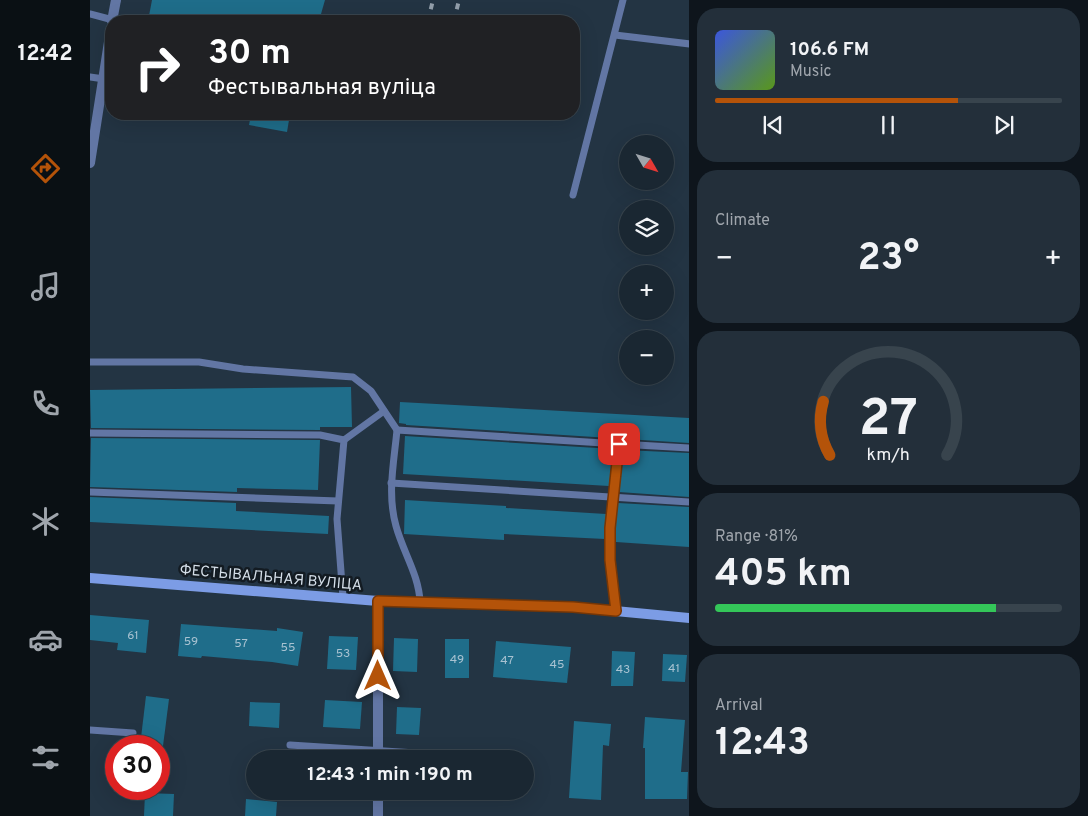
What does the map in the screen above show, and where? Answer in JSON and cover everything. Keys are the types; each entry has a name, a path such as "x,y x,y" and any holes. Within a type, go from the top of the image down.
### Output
{"street":[{"path":"113,15 116,0"},
{"path":"90,163 105,72"},
{"name":"ФЕСТЫВАЛЬНАЯ ВУЛІЦА","path":"90,578 378,601 573,607 689,618"},
{"path":"378,601 378,750"},
{"path":"378,800 378,816"}],"lane":[{"path":"572,195 623,0"},
{"path":"90,14 105,20"},
{"path":"615,34 689,44"},
{"path":"90,77 104,79"},
{"path":"90,362 199,362 243,369 353,377 371,391 398,430 390,492 396,525 418,584 420,602"},
{"path":"90,433 320,435 344,440 384,411"},
{"path":"398,430 689,448"},
{"path":"343,598 336,519 344,440"},
{"path":"616,611 610,560 610,528 619,444"},
{"path":"392,483 689,502"},
{"path":"90,492 338,501"},
{"path":"90,730 133,733"},
{"path":"290,745 334,750"}],"building":[{"path":"152,0 325,0 321,15 149,15"},
{"path":"250,120 289,120 287,132 249,125"},
{"path":"351,387 352,427 320,427 320,430 91,428 90,390"},
{"path":"400,402 689,418 689,443 406,425 399,423"},
{"path":"405,436 613,449 609,486 403,474"},
{"path":"91,438 320,440 318,490 237,488 237,492 90,487"},
{"path":"624,450 689,453 689,497 619,492"},
{"path":"90,497 236,503 236,511 329,516 328,534 90,522"},
{"path":"405,500 606,514 605,539 504,534 504,540 404,534"},
{"path":"618,503 689,507 689,547 616,542 615,528"},
{"path":"90,615 149,620 146,653 117,650 118,643 90,640"},
{"path":"181,624 277,631 277,628 303,632 298,666 202,656 201,658 178,656"},
{"path":"329,636 358,637 356,670 327,669"},
{"path":"394,638 418,639 417,672 393,671"},
{"path":"445,639 469,639 469,678 445,678"},
{"path":"496,641 571,647 567,683 493,677"},
{"path":"612,651 635,652 633,686 611,686"},
{"path":"663,654 687,655 685,682 662,681"},
{"path":"146,696 169,699 164,735 141,735"},
{"path":"325,700 362,702 360,729 323,727"},
{"path":"250,702 280,703 279,728 249,726"},
{"path":"397,707 421,708 419,735 396,734"},
{"path":"645,717 685,720 681,772 688,772 687,799 645,799 645,748 643,748"},
{"path":"574,721 611,724 609,746 603,745 601,800 569,798"},
{"path":"170,794 174,794 173,816 144,816 145,800 170,800"},
{"path":"246,799 277,802 276,816 245,816"}],"railway":[{"path":"429,15 433,0"},
{"path":"455,15 459,0"}],"route":[{"path":"378,676 378,601 573,607 616,611 610,560 610,528 619,444"}]}
